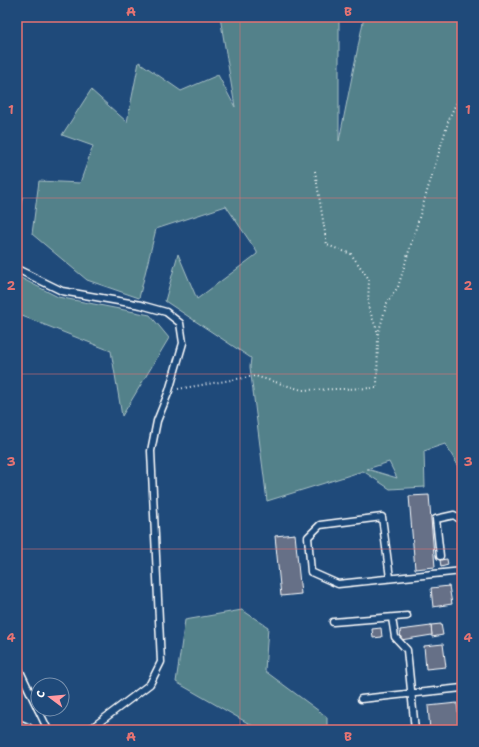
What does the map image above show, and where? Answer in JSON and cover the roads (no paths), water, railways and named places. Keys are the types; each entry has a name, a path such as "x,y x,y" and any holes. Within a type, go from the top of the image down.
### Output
{"street":[{"path":"17,726 27,730"}],"lane":[{"path":"17,269 62,291 142,305 166,312 180,323 183,343 169,391 156,421 151,452 161,662 150,684 89,730"},
{"path":"440,556 436,519 454,515 462,521"},
{"path":"390,578 382,517 320,526 308,537 311,572 338,584 462,571"},
{"path":"462,541 462,557"},
{"path":"333,622 407,616"},
{"path":"392,618 395,637 407,650 415,730"},
{"path":"17,665 30,692"},
{"path":"361,699 462,688"},
{"path":"42,717 48,730"}]}
